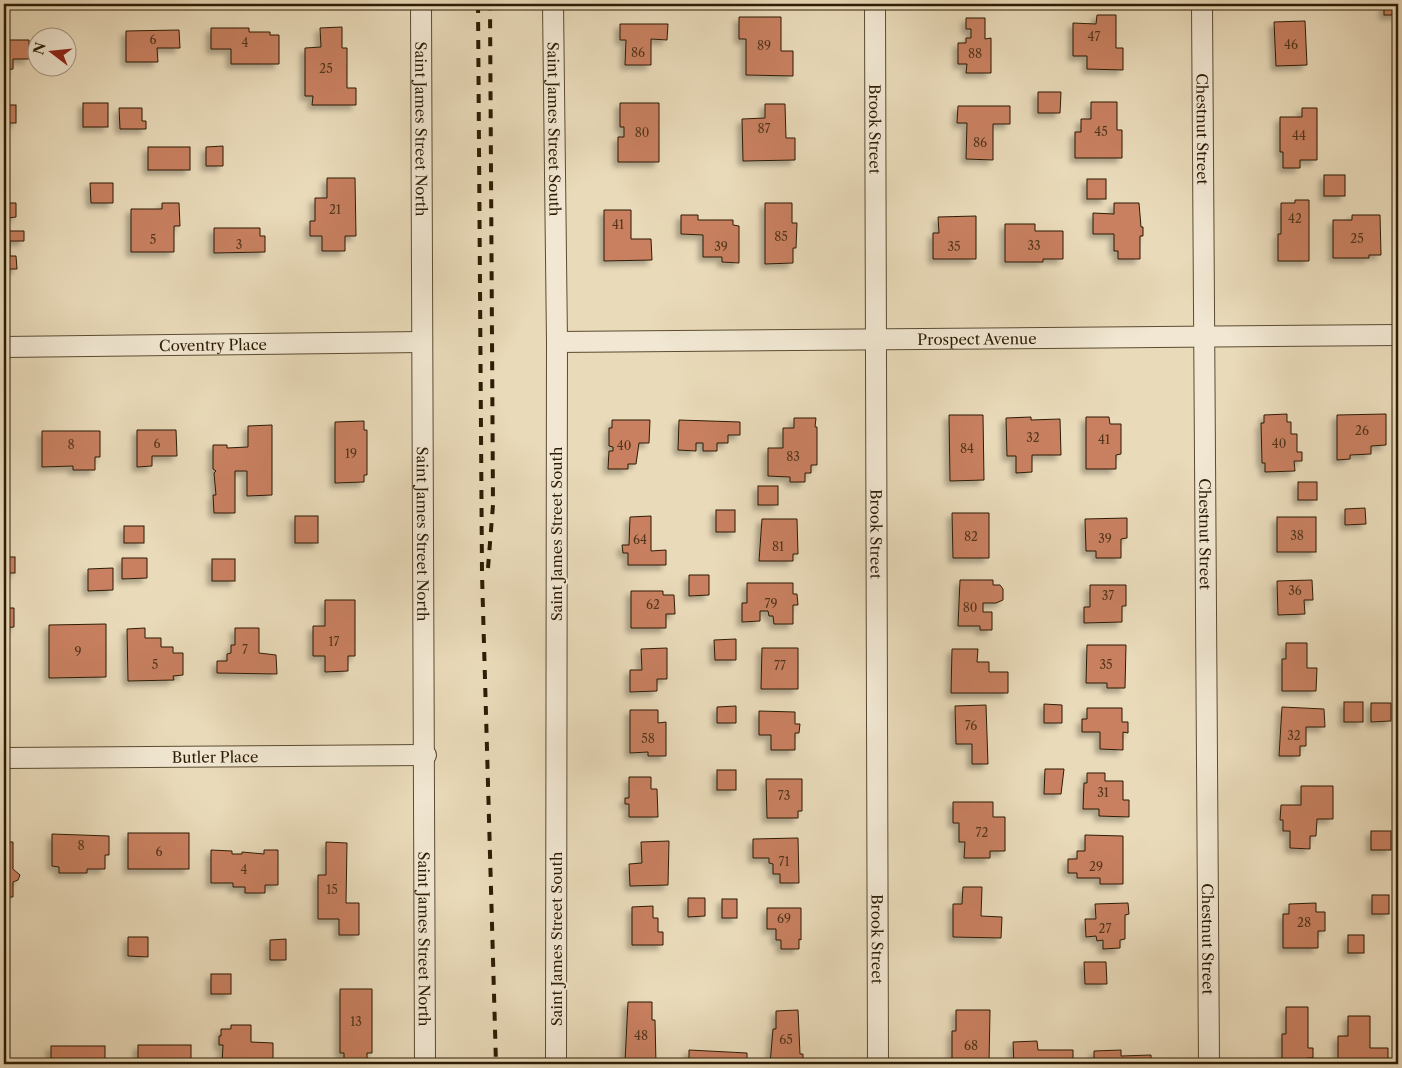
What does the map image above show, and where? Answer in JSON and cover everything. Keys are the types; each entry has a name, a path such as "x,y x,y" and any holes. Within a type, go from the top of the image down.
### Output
{"street":[{"name":"Saint James Street North","path":"421,4 426,1064"},
{"name":"Saint James Street South","path":"553,4 557,342 556,1064"},
{"name":"Brook Street","path":"875,4 878,1064"},
{"name":"Chestnut Street","path":"1202,4 1209,1064"},
{"name":"Prospect Avenue","path":"557,342 1398,336"},
{"name":"Coventry Place","path":"4,347 422,342"},
{"name":"Butler Place","path":"4,758 426,755"}],"building":[{"path":"1384,4 1398,4 1398,15 1384,15"},
{"path":"1097,15 1116,15 1116,48 1123,48 1123,70 1087,69 1087,56 1073,56 1073,23 1096,24"},
{"path":"739,17 781,17 781,51 793,51 793,76 746,75 746,39 739,39"},
{"path":"966,18 985,18 985,39 991,38 991,73 966,73 967,64 958,64 958,43 966,43 966,38 971,38 971,29 966,29"},
{"path":"1305,21 1307,65 1276,66 1274,22"},
{"path":"620,24 668,24 667,40 651,39 651,65 625,65 626,40 620,40"},
{"path":"342,27 342,48 347,48 347,88 356,88 356,105 312,105 313,96 305,96 305,48 321,47 320,28"},
{"path":"211,28 249,28 249,32 270,32 270,35 279,35 279,64 231,64 231,49 211,49"},
{"path":"179,30 180,48 157,48 158,62 126,62 126,31"},
{"path":"4,40 28,40 28,59 13,59 13,69 4,70"},
{"path":"1038,92 1061,92 1060,113 1038,113"},
{"path":"1091,102 1117,102 1117,130 1122,130 1122,158 1075,158 1075,132 1081,132 1081,119 1091,119"},
{"path":"83,103 108,103 108,127 83,127"},
{"path":"620,103 659,103 659,162 618,162 618,137 624,137 624,127 620,127"},
{"path":"765,104 785,104 786,138 795,138 795,160 743,161 742,119 765,118"},
{"path":"4,105 16,105 16,123 4,123"},
{"path":"958,106 1010,106 1010,124 993,124 993,160 966,159 967,123 957,123"},
{"path":"119,108 142,108 142,121 146,121 146,129 120,129"},
{"path":"1302,108 1317,108 1317,160 1300,160 1300,168 1283,168 1283,152 1280,152 1280,117 1302,117"},
{"path":"223,146 223,166 206,166 206,147"},
{"path":"148,147 190,147 190,170 148,170"},
{"path":"1324,175 1345,175 1345,196 1324,196"},
{"path":"327,178 355,178 356,236 345,236 345,251 322,251 322,236 310,236 310,221 315,221 315,198 327,198"},
{"path":"1087,179 1106,179 1106,199 1087,199"},
{"path":"90,183 113,183 113,203 91,203"},
{"path":"1295,200 1309,200 1309,261 1278,261 1278,234 1281,234 1281,203 1295,203"},
{"path":"4,203 16,203 16,217 9,218 9,231 24,231 24,241 10,241 10,256 16,256 17,269 4,269"},
{"path":"162,203 179,203 180,226 174,226 174,252 131,252 131,209 162,209"},
{"path":"765,203 792,203 792,223 797,223 793,263 765,264"},
{"path":"1114,203 1139,203 1141,227 1143,227 1143,236 1140,236 1140,259 1118,259 1118,251 1114,251 1114,234 1093,234 1093,213 1114,214"},
{"path":"604,210 631,210 631,239 651,239 652,260 604,261"},
{"path":"681,215 698,215 698,220 733,220 733,225 739,226 739,263 722,262 722,257 703,257 703,235 681,234"},
{"path":"1352,215 1380,215 1381,255 1369,255 1369,258 1333,258 1333,220 1352,220"},
{"path":"976,216 976,259 933,259 933,233 939,233 938,217"},
{"path":"1005,224 1035,224 1035,231 1063,231 1063,259 1043,259 1043,262 1005,262"},
{"path":"214,228 260,228 260,236 265,236 265,252 214,253"},
{"path":"1287,414 1287,422 1291,422 1291,434 1297,434 1297,452 1302,452 1302,461 1294,461 1295,471 1265,472 1265,463 1262,463 1261,423 1264,423 1264,415"},
{"path":"1386,414 1386,445 1371,446 1371,454 1350,455 1350,459 1337,460 1337,415"},
{"path":"949,415 983,415 984,480 950,481"},
{"path":"1031,417 1031,420 1060,419 1061,455 1032,455 1032,472 1016,473 1016,456 1007,456 1006,418"},
{"path":"1086,417 1109,417 1110,424 1121,424 1121,454 1116,455 1116,469 1086,469"},
{"path":"794,418 816,418 817,465 811,465 811,473 805,473 805,482 790,482 790,477 768,476 768,448 783,448 783,428 794,428"},
{"path":"612,420 650,420 649,443 639,443 636,464 628,464 628,469 608,469 609,451 613,451 613,447 609,446 609,428 612,428"},
{"path":"679,420 740,422 740,435 728,435 728,443 717,443 717,451 703,451 703,443 696,443 696,451 678,450"},
{"path":"364,421 364,430 367,430 367,475 364,475 364,482 335,483 335,422"},
{"path":"272,425 272,495 247,496 247,471 235,471 235,513 214,513 213,495 216,495 214,473 216,471 213,469 213,445 227,445 227,448 248,447 248,426"},
{"path":"137,430 176,430 177,456 152,456 152,466 137,467"},
{"path":"42,431 100,431 100,457 95,457 95,470 73,470 73,466 42,467"},
{"path":"1298,482 1317,482 1317,500 1298,500"},
{"path":"758,486 778,486 778,505 758,505"},
{"path":"1365,508 1366,524 1345,525 1345,509"},
{"path":"716,510 735,510 735,532 716,532"},
{"path":"952,513 989,513 989,558 953,558"},
{"path":"295,516 318,516 318,543 295,543"},
{"path":"651,516 651,551 666,550 666,565 628,565 628,553 623,553 622,545 629,545 630,517"},
{"path":"1277,517 1316,517 1316,552 1277,552"},
{"path":"1127,518 1127,538 1121,539 1121,558 1096,558 1096,551 1086,551 1085,519"},
{"path":"762,519 797,519 798,554 793,554 793,561 759,561"},
{"path":"124,526 144,526 144,543 124,543"},
{"path":"4,557 15,557 15,573 4,573"},
{"path":"122,558 147,558 147,578 122,579"},
{"path":"212,559 235,559 235,581 212,581"},
{"path":"113,568 113,590 88,591 88,569"},
{"path":"689,575 709,575 709,595 689,596"},
{"path":"960,580 993,580 993,585 1000,585 1003,589 1003,600 996,603 983,603 983,612 992,612 992,630 980,630 980,626 958,626"},
{"path":"1312,580 1313,600 1304,600 1305,614 1278,615 1277,581"},
{"path":"747,583 793,583 793,594 797,594 798,605 793,605 793,624 774,624 773,616 769,616 768,611 760,611 760,621 742,622 742,603 747,603"},
{"path":"1090,585 1126,585 1126,606 1122,606 1122,622 1084,623 1084,607 1090,607"},
{"path":"631,591 663,591 663,595 674,595 675,614 666,614 666,628 631,628"},
{"path":"325,600 355,600 355,656 348,656 348,671 325,672 325,656 313,656 313,626 325,626"},
{"path":"4,608 14,608 14,627 4,628"},
{"path":"106,624 106,677 49,678 49,625"},
{"path":"145,628 145,638 161,638 161,647 173,647 173,653 183,653 183,675 173,676 174,680 128,681 127,629"},
{"path":"235,628 259,628 259,653 276,655 277,674 217,673 217,661 227,661 227,654 231,653 231,645 235,645"},
{"path":"736,639 736,660 715,660 714,640"},
{"path":"1286,643 1307,643 1307,668 1317,668 1316,691 1282,691 1282,659 1286,659"},
{"path":"1087,645 1126,645 1125,688 1107,688 1107,683 1086,683"},
{"path":"667,648 667,679 657,679 657,691 630,692 630,670 642,670 641,649"},
{"path":"762,648 798,648 798,689 761,689"},
{"path":"952,649 978,649 977,662 989,662 989,672 1008,672 1008,693 951,693"},
{"path":"1344,702 1363,702 1363,722 1344,722"},
{"path":"1371,703 1391,703 1391,721 1371,722"},
{"path":"1044,704 1062,705 1062,723 1044,723"},
{"path":"986,705 988,764 972,764 972,744 956,744 955,706"},
{"path":"736,706 736,723 717,723 717,707"},
{"path":"1282,707 1324,709 1325,727 1306,727 1306,746 1300,746 1300,756 1279,756"},
{"path":"1087,708 1122,708 1122,722 1128,722 1128,733 1123,732 1123,750 1100,749 1100,732 1082,732 1082,719 1087,719"},
{"path":"630,710 658,710 658,723 666,722 666,756 648,756 648,752 630,753"},
{"path":"759,711 795,712 795,724 800,724 799,733 795,733 795,750 771,750 771,735 759,735"},
{"path":"1045,769 1064,769 1061,794 1044,794"},
{"path":"717,770 736,770 736,790 717,790"},
{"path":"1087,773 1105,773 1105,781 1123,781 1123,800 1129,800 1129,817 1099,816 1099,809 1083,809 1084,783 1087,783"},
{"path":"629,777 651,777 651,789 657,789 658,817 629,817 629,804 625,804 625,798 629,798"},
{"path":"766,779 802,779 802,811 798,811 798,818 767,818"},
{"path":"1301,786 1333,786 1333,819 1317,819 1316,836 1310,836 1310,849 1290,848 1290,831 1283,831 1283,820 1280,820 1281,805 1301,805"},
{"path":"953,802 993,802 993,817 1005,817 1005,851 990,851 990,858 964,858 965,842 959,842 959,823 953,823"},
{"path":"1371,831 1391,831 1391,850 1371,850"},
{"path":"128,833 189,833 189,869 128,869"},
{"path":"52,834 109,836 109,855 105,855 105,869 87,869 87,873 59,873 59,867 52,866"},
{"path":"1085,835 1123,836 1123,884 1100,884 1100,878 1077,878 1077,873 1068,873 1068,859 1077,859 1077,851 1085,851"},
{"path":"798,838 799,883 780,883 780,874 773,874 773,864 769,863 769,858 753,858 753,839"},
{"path":"669,841 668,885 630,886 629,864 642,863 641,842"},
{"path":"4,842 13,842 13,869 20,875 18,880 13,882 13,897 4,897"},
{"path":"326,842 347,843 346,903 359,903 359,935 339,935 339,919 318,919 318,875 326,875"},
{"path":"211,850 232,851 232,854 242,854 242,852 264,854 264,850 278,850 278,885 265,885 265,893 245,893 245,887 233,887 233,883 211,883"},
{"path":"963,887 982,887 981,916 1002,917 1001,938 953,937 953,904 962,904"},
{"path":"1372,895 1389,895 1389,914 1372,914"},
{"path":"688,898 705,898 705,916 688,917"},
{"path":"722,899 737,899 737,918 722,918"},
{"path":"1128,903 1129,914 1125,915 1125,939 1120,940 1120,948 1103,949 1103,940 1097,941 1096,936 1086,937 1085,919 1096,919 1095,904"},
{"path":"1316,903 1316,912 1325,912 1325,931 1318,931 1318,948 1283,948 1283,914 1289,914 1289,904"},
{"path":"653,906 653,918 658,918 658,932 663,932 663,945 632,945 632,907"},
{"path":"767,908 801,908 801,940 799,939 799,949 781,949 781,940 776,940 776,929 767,929"},
{"path":"1348,935 1364,935 1364,953 1348,953"},
{"path":"128,937 148,937 148,957 128,956"},
{"path":"286,939 286,960 270,960 270,940"},
{"path":"4,941 6,941 7,995 4,995"},
{"path":"1084,962 1106,962 1107,984 1085,984"},
{"path":"211,974 231,974 231,994 211,994"},
{"path":"340,989 372,989 372,1053 367,1053 367,1064 344,1064 344,1053 340,1053"},
{"path":"628,1002 652,1002 652,1020 655,1020 656,1064 627,1064 625,1062"},
{"path":"1286,1007 1308,1007 1308,1048 1313,1048 1313,1058 1307,1058 1307,1064 1282,1064 1282,1034 1286,1034"},
{"path":"798,1010 800,1054 803,1054 803,1062 800,1064 770,1064 773,1029 776,1029 776,1011"},
{"path":"956,1010 990,1010 989,1064 955,1064 955,1059 952,1059 952,1031 956,1031"},
{"path":"1348,1016 1370,1016 1370,1048 1388,1048 1388,1064 1338,1064 1338,1036 1348,1036"},
{"path":"231,1025 251,1025 251,1042 273,1043 273,1064 222,1064 223,1045 219,1045 219,1036 221,1036 221,1029 231,1029"},
{"path":"1037,1041 1038,1050 1073,1050 1073,1064 1014,1064 1013,1042"},
{"path":"4,1042 8,1042 8,1064 4,1064"},
{"path":"138,1045 191,1045 191,1064 138,1064"},
{"path":"51,1046 105,1046 105,1064 51,1064"},
{"path":"689,1050 747,1053 747,1064 689,1064"},
{"path":"1121,1050 1121,1056 1151,1055 1151,1064 1094,1064 1094,1051"}],"railway":[{"path":"478,4 482,574 496,1064"},
{"path":"488,568 493,505 490,4"}]}
